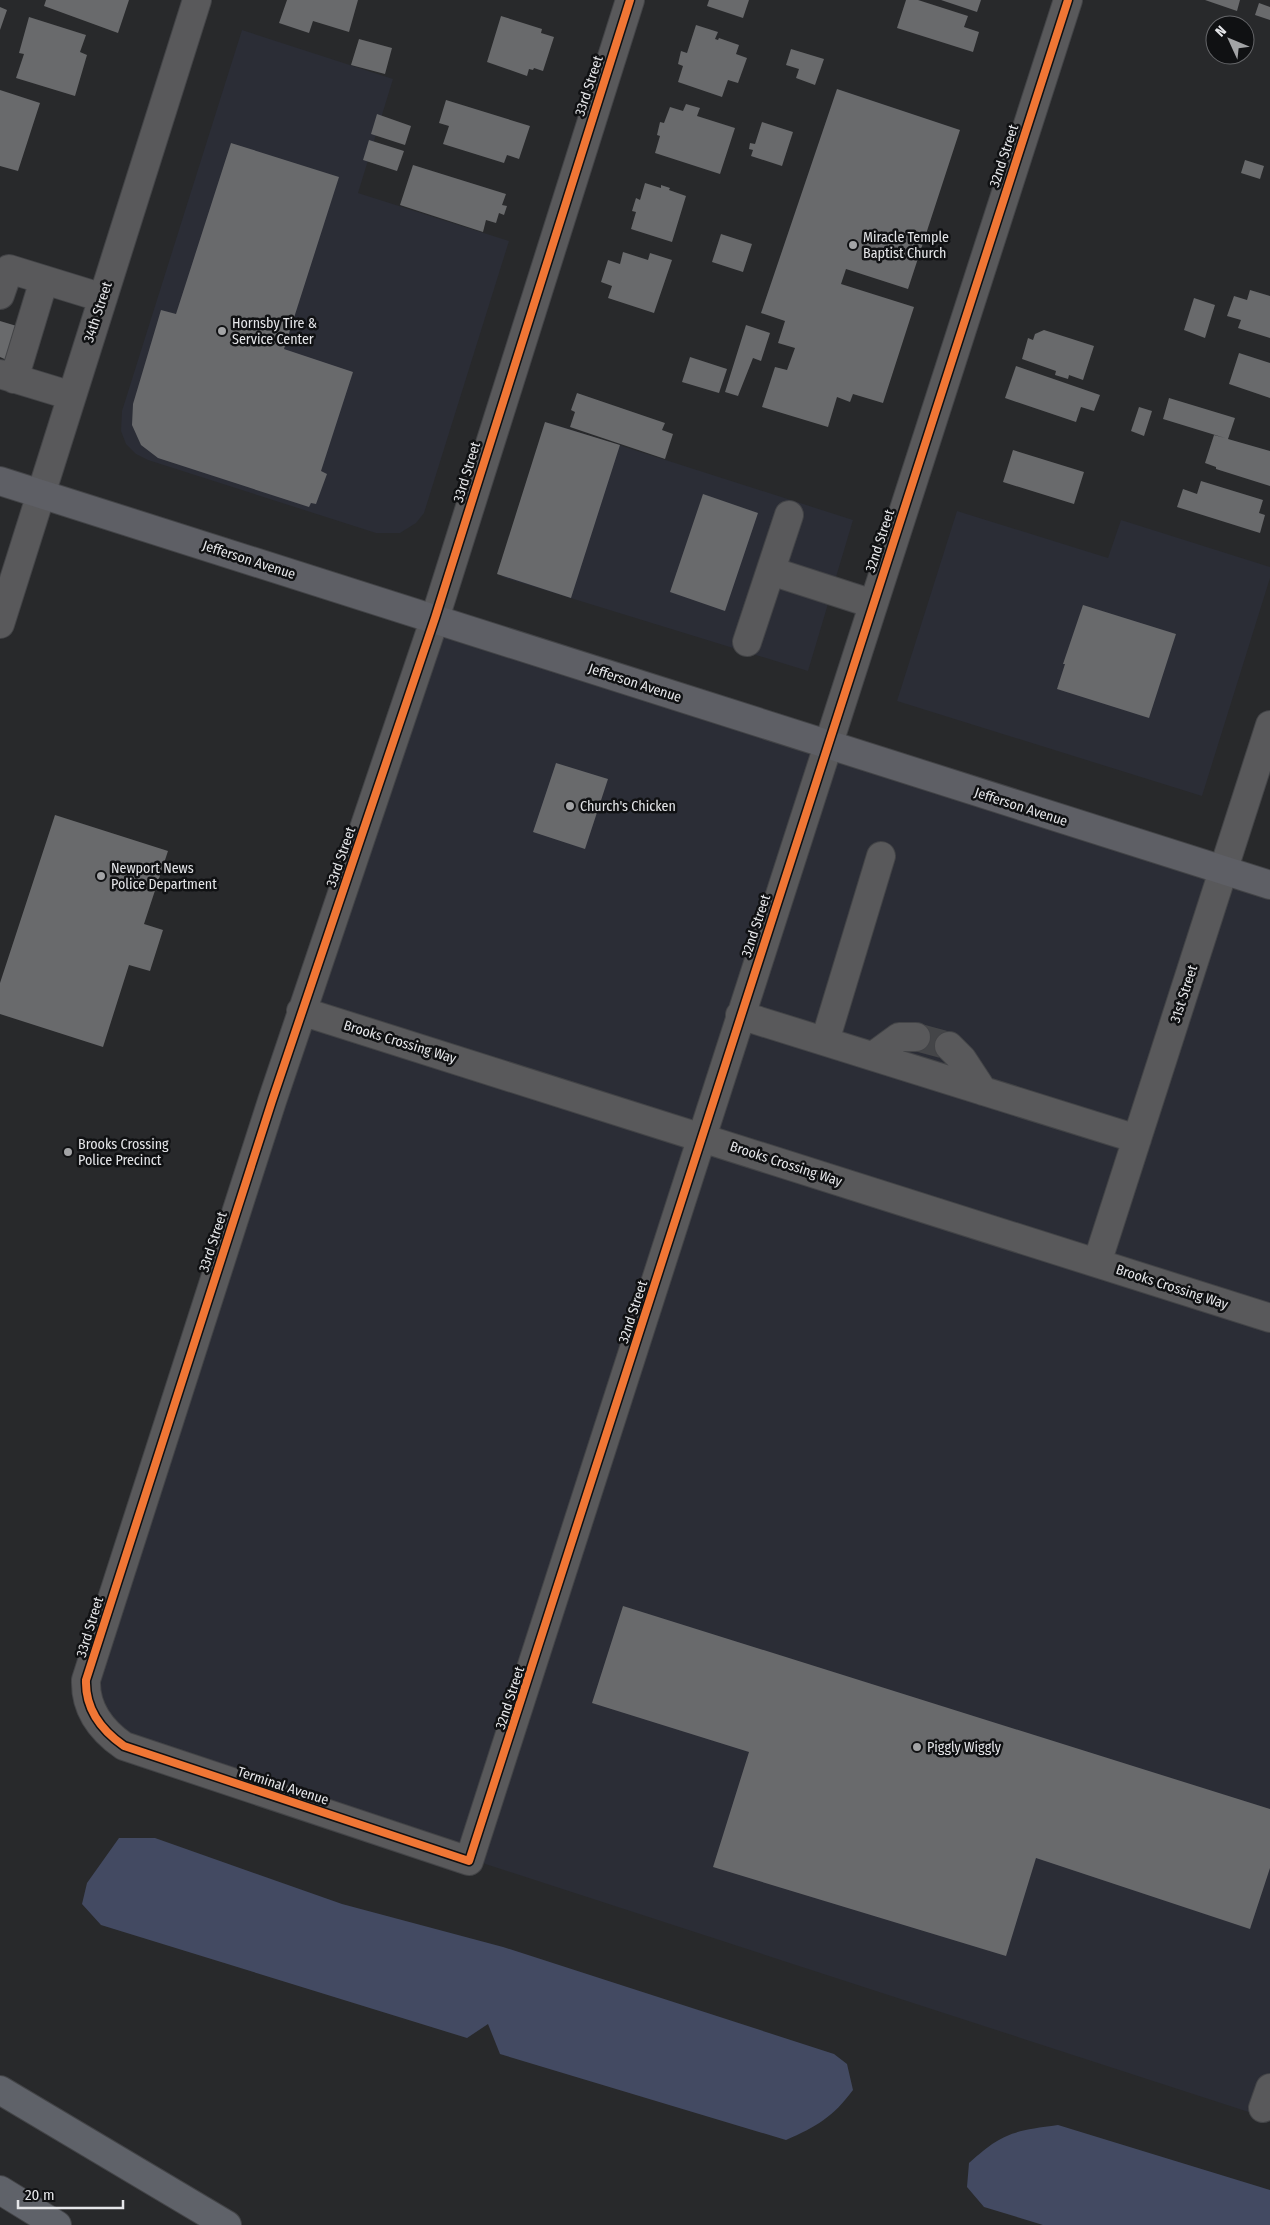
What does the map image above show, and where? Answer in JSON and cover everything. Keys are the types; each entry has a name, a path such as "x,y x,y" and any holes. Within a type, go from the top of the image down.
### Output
{"highway":[{"path":"0,2090 227,2225"},
{"path":"0,2190 57,2225"},
{"path":"197,2208 249,2225"}],"main road":[{"name":"Jefferson Avenue","path":"0,481 435,618 1270,886"}],"street":[{"name":"34th Street","path":"0,624 197,0"},
{"name":"33rd Street","path":"97,1721 89,1704 86,1680 301,1011 435,618 630,0"},
{"name":"32nd Street","path":"469,1861 872,604 1068,0"},
{"path":"0,295 9,269 103,298"},
{"path":"44,280 7,377 72,396"},
{"path":"747,642 789,515"},
{"path":"771,571 872,604"},
{"name":"31st Street","path":"1097,1263 1270,725"},
{"path":"825,1041 881,856"},
{"name":"Brooks Crossing Way","path":"301,1011 1270,1318"},
{"path":"740,1015 1137,1139"},
{"path":"873,1056 899,1037 916,1037"},
{"path":"949,1046 962,1059 983,1091"},
{"name":"Terminal Avenue","path":"97,1721 124,1746 469,1861"}],"shaded area":[{"path":"242,30 393,79 358,193 509,241 424,513 416,523 400,533 376,533 148,460 136,454 126,444 121,431 122,411"},
{"path":"550,423 853,520 808,671 502,577"},
{"path":"957,511 1108,558 1121,520 1270,567 1270,578 1202,796 897,701"},
{"path":"435,618 1270,884 1270,2086 1261,2116 116,1744 106,1735 92,1663"}],"water":[{"path":"119,1838 155,1838 342,1904 503,1947 834,2054 847,2064 853,2090 823,2120 786,2140 500,2054 488,2024 467,2038 101,1925 82,1904 87,1883"},
{"path":"1058,2125 1270,2190 1270,2225 1043,2225 984,2207 967,2187 969,2163 1000,2139 1019,2131"}],"building":[{"path":"46,0 129,0 118,33 44,6"},
{"path":"287,0 358,0 349,32 313,21 309,33 279,23"},
{"path":"709,0 749,0 743,18 707,6"},
{"path":"906,0 918,0 968,16 964,27 979,32 973,52 897,28"},
{"path":"941,0 981,0 977,12"},
{"path":"1205,0 1240,0 1237,11"},
{"path":"1259,3 1270,7 1270,20 1255,15"},
{"path":"0,7 7,10 0,30"},
{"path":"501,16 542,29 541,33 554,37 543,71 534,68 533,70 529,69 527,76 487,62"},
{"path":"29,17 86,35 80,52 87,55 75,96 16,78 24,54 19,53"},
{"path":"696,25 718,32 715,39 718,40 719,38 739,45 736,54 747,58 738,83 728,80 722,97 678,82 683,66 678,64 681,51 687,53"},
{"path":"359,39 392,48 385,74 351,65"},
{"path":"791,49 824,59 815,85 796,78 799,69 786,65"},
{"name":"Miracle Temple Baptist Church","path":"837,89 960,130 908,289 846,269 841,284 914,307 883,403 853,394 850,402 837,397 828,427 762,407 775,367 787,370 795,348 778,343 785,321 761,313"},
{"path":"0,90 40,103 18,171 0,166"},
{"path":"446,100 530,126 519,159 507,155 504,163 443,144 449,126 439,123"},
{"path":"686,104 700,108 697,116 735,128 720,174 655,153 660,136 657,135 660,122 664,123 670,107 683,111"},
{"path":"377,114 411,126 405,145 371,134"},
{"path":"762,122 793,132 782,166 751,156 753,150 749,149 750,143 755,144"},
{"path":"369,140 404,151 397,171 363,160"},
{"name":"Hornsby Tire & Service Center","path":"231,143 339,177 284,349 353,372 321,471 327,474 316,504 311,503 309,507 158,458 141,445 132,425 133,404 161,310 176,314"},
{"path":"1245,160 1264,166 1260,179 1241,173"},
{"path":"413,165 506,194 502,205 507,206 504,215 499,213 496,223 486,220 483,232 400,205"},
{"path":"645,183 661,188 661,185 686,196 672,242 631,229 636,212 632,211 636,198 640,200"},
{"path":"721,234 752,244 743,272 712,262"},
{"path":"623,252 648,260 650,253 672,260 654,313 608,298 612,286 601,282 608,260 620,264"},
{"path":"1250,290 1270,296 1270,338 1238,328 1241,320 1227,316 1234,296 1247,300"},
{"path":"1194,298 1215,305 1205,338 1184,330"},
{"path":"0,321 20,327 9,361 0,357"},
{"path":"746,325 770,333 761,361 753,358 738,396 725,392"},
{"path":"1044,330 1094,346 1083,380 1069,375 1068,379 1055,375 1056,371 1022,359 1028,338 1033,340 1035,334"},
{"path":"1239,353 1270,363 1270,398 1229,384"},
{"path":"690,357 727,369 719,393 682,382"},
{"path":"1016,366 1100,395 1094,411 1081,407 1076,422 1005,398"},
{"path":"577,393 665,423 662,430 673,434 665,459 570,427 575,412 571,410"},
{"path":"1169,398 1235,418 1228,439 1270,451 1270,486 1216,469 1216,467 1205,463 1214,435 1225,438 1163,419"},
{"path":"1139,407 1152,411 1144,436 1131,431"},
{"path":"545,422 620,445 571,598 497,574"},
{"path":"1013,450 1084,472 1074,504 1003,482"},
{"path":"1201,481 1263,500 1259,513 1265,515 1260,533 1177,507 1183,489 1197,494"},
{"path":"703,494 758,513 725,611 670,592"},
{"path":"1083,605 1176,634 1149,718 1057,689 1065,664 1063,664"},
{"name":"Church's Chicken","path":"556,763 608,779 585,849 533,832"},
{"path":"55,815 168,851 144,924 163,930 150,971 129,965 103,1047 0,1014 0,983"},
{"path":"623,1606 1270,1809 1270,1868 1250,1929 1036,1858 1006,1956 713,1867 749,1752 592,1703"}],"tunnel":[{"path":"916,1037 949,1046"}],"cycle path":[{"path":"630,0 435,618 272,1101 86,1680 88,1700 96,1718 108,1733 124,1746 469,1861 1068,0"}],"place":[{"name":"Miracle Temple Baptist Church","path":"853,245"},
{"name":"Hornsby Tire & Service Center","path":"222,331"},
{"name":"Church's Chicken","path":"570,806"},
{"name":"Newport News Police Department","path":"101,876"},
{"name":"Brooks Crossing Police Precinct","path":"68,1152"},
{"name":"Piggly Wiggly","path":"917,1747"}]}
